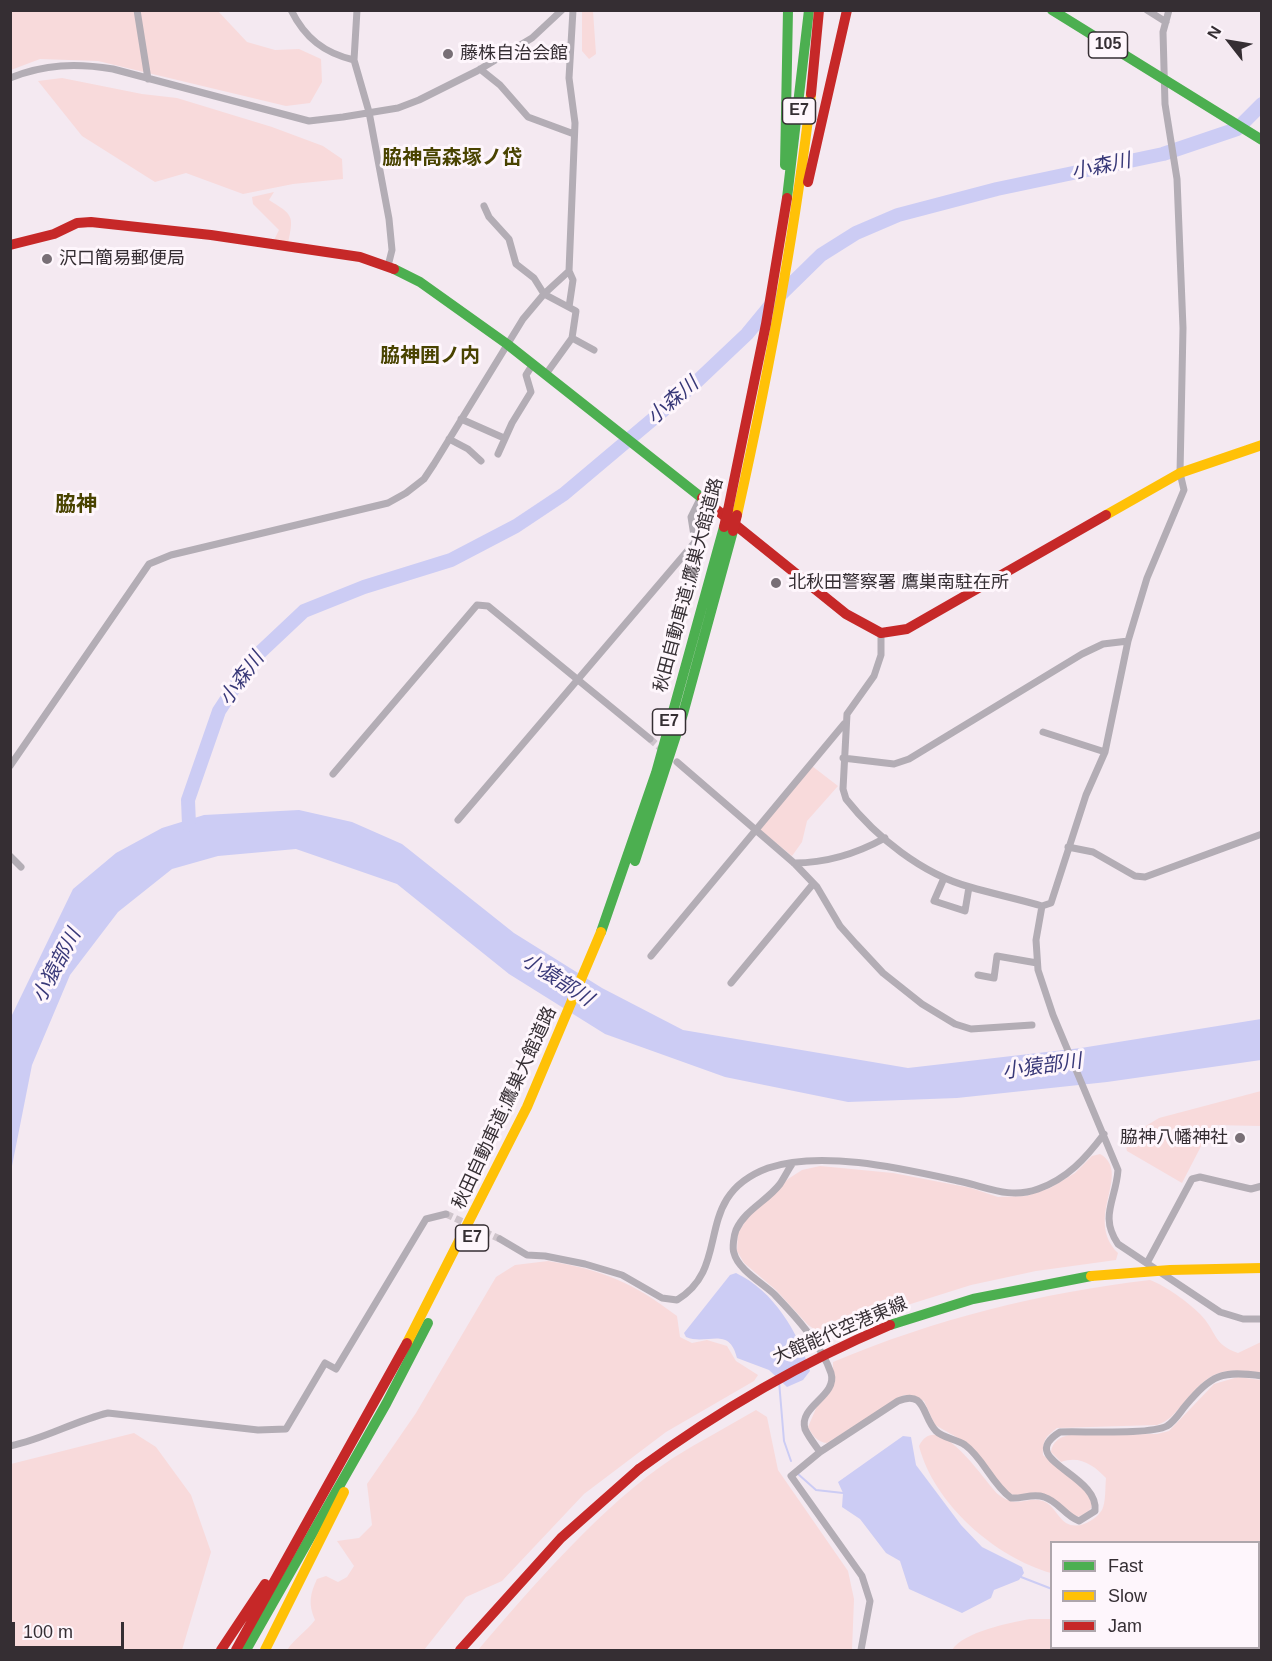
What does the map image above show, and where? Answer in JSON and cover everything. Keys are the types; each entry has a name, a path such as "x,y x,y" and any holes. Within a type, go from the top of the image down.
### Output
{"main road":[{"path":"784,211 788,10"},
{"name":"E7","path":"784,211 809,10"},
{"name":"E7","path":"801,206 819,10"},
{"path":"801,206 847,10"},
{"name":"105","path":"1052,10 1262,140"},
{"name":"秋田自動車道;鷹巣大館道路","path":"246,1650 386,1404 487,1209 549,1067 610,917 728,529 768,382 801,206"},
{"name":"秋田自動車道;鷹巣大館道路","path":"733,512 772,293 784,211"},
{"path":"10,245 54,234 77,223 91,222 212,235 360,257 388,266 420,282 507,344 822,596 859,623 881,633 907,629 1180,472 1262,445"},
{"name":"秋田自動車道;鷹巣大館道路","path":"236,1650 395,1367 549,1067"},
{"name":"大館能代空港東線","path":"460,1650 561,1538 639,1468 680,1437 770,1380 813,1358 890,1325 974,1299 1091,1276 1170,1270 1262,1268"},
{"path":"221,1650 262,1589 395,1367"},
{"path":"265,1650 386,1404"}],"street":[{"path":"137,10 148,79"},
{"path":"291,10 309,37 329,53 354,60"},
{"path":"357,10 354,60 369,112 389,219 392,250 388,266"},
{"path":"10,78 61,64 112,69 309,121 408,105 480,69 532,38 562,10"},
{"path":"568,307 573,280 569,272 574,134 569,78 573,10"},
{"path":"1147,10 1166,22"},
{"path":"844,724 843,758 846,799 885,838 944,878 1042,906 1051,903 1068,847 1105,752 1128,641 1147,578 1184,490 1180,472 1183,328 1177,179 1165,104 1164,79 1163,32 1169,10"},
{"path":"480,69 500,85 528,117 574,134"},
{"path":"484,206 489,217 509,239 516,264 534,278 544,294 576,311 572,338 546,374"},
{"path":"10,766 149,564 171,555 388,503 424,479 507,344 536,302 569,272"},
{"path":"572,338 594,350"},
{"path":"498,454 504,438 531,392 526,375 533,364"},
{"path":"461,419 504,438"},
{"path":"449,439 468,449 481,461"},
{"path":"458,820 695,542 691,517 701,497"},
{"path":"333,774 477,605 488,606 650,740"},
{"path":"651,956 844,724 854,702 874,676 881,655 881,633"},
{"path":"843,758 894,764 909,759 1082,654 1102,644 1128,641"},
{"path":"1043,732 1105,752"},
{"path":"677,762 794,863 813,884 840,926 856,944 884,973 922,1004 955,1024 971,1029 1032,1025"},
{"path":"1068,847 1093,852 1135,876 1145,877 1262,834"},
{"path":"794,863 815,863 842,857 861,851 885,838"},
{"path":"10,856 21,867"},
{"path":"944,878 934,901 965,911 969,887"},
{"path":"731,983 813,884"},
{"path":"1042,906 1036,940 1037,963 1053,1015 1118,1170 1108,1223 1118,1244 1220,1312 1243,1319 1262,1319"},
{"path":"978,975 994,978 997,956 1037,963"},
{"path":"500,1239 527,1256 546,1256 585,1264 622,1275 662,1298 677,1300 698,1283 706,1267 723,1203 734,1190 768,1168 817,1161 870,1165 965,1183 998,1193 1017,1193 1037,1190 1075,1168 1104,1134"},
{"path":"792,1164 779,1184 747,1215 735,1232 734,1253 740,1264 776,1296 817,1345 832,1376 823,1397 813,1406 805,1420 805,1428 820,1452"},
{"path":"1147,1263 1192,1179 1200,1177 1251,1189 1258,1189 1262,1186"},
{"path":"10,1446 29,1442 87,1418 108,1413 258,1430 286,1429 325,1363 336,1369 426,1219 446,1214"},
{"path":"861,1650 870,1601 862,1576 791,1476 820,1452 898,1401 906,1398 914,1399 922,1404 938,1433 966,1445 1002,1491 1011,1498 1041,1496 1052,1500 1072,1519 1079,1521 1095,1511 1096,1501 1091,1490 1050,1458 1046,1450 1048,1440 1053,1436 1060,1432 1157,1429 1173,1420 1214,1377 1224,1373 1239,1372 1262,1376"}],"shaded area":[{"path":"217,10 247,42 275,50 299,49 321,59 322,82 310,103 286,106 98,61 40,59 11,70 11,11"},
{"path":"582,11 593,11 596,54 589,59 582,51"},
{"path":"62,78 142,94 177,98 272,127 323,146 342,159 343,179 293,184 243,194 186,173 155,182 82,136 38,81"},
{"path":"274,192 269,200 283,209 290,217 288,243 274,240 279,230 253,204 252,197"},
{"path":"812,766 838,786 807,821 802,842 792,856 759,829"},
{"path":"1261,1091 1261,1126 1212,1125 1182,1183 1127,1151 1124,1139 1159,1118"},
{"path":"1100,1154 1109,1162 1112,1173 1105,1225 1109,1239 1118,1253 1116,1260 1036,1271 971,1285 898,1308 835,1336 820,1333 808,1325 776,1290 744,1263 737,1251 738,1233 748,1217 788,1179 802,1170 820,1166 893,1173 971,1188 998,1197 1026,1196 1050,1188 1075,1173 1092,1156"},
{"path":"548,1261 601,1273 646,1294 677,1316 680,1337 692,1343 707,1340 727,1346 736,1361 758,1375 754,1381 666,1432 584,1494 502,1581 466,1597 424,1650 287,1650 315,1620 311,1609 311,1599 317,1579 326,1576 338,1582 347,1577 354,1566 337,1541 359,1538 372,1525 367,1484 416,1413 496,1277 515,1265"},
{"path":"1150,1280 1170,1290 1195,1309 1223,1346 1238,1353 1261,1342 1261,1374 1235,1371 1216,1374 1200,1385 1171,1417 1157,1425 1057,1428 1053,1431 1044,1442 1043,1455 1087,1491 1093,1503 1087,1513 1076,1517 1054,1500 1039,1493 1009,1494 967,1443 935,1425 924,1401 915,1396 904,1395 827,1443 816,1438 808,1427 817,1406 833,1385 833,1362 910,1333 989,1310 1068,1292"},
{"path":"1238,1377 1261,1380 1261,1598 1260,1541 1050,1541 1050,1573 1030,1565 1009,1555 989,1541 953,1507 938,1488 919,1446 927,1436 938,1435 961,1451 1005,1499 1017,1502 1043,1501 1050,1505 1066,1523 1081,1525 1091,1521 1102,1510 1106,1478 1086,1463 1074,1460 1061,1462 1051,1452 1057,1440 1069,1435 1157,1434 1169,1431 1214,1384"},
{"path":"756,1410 767,1417 778,1470 848,1571 854,1599 852,1650 478,1650 570,1548 620,1499 673,1458"},
{"path":"134,1433 156,1447 191,1495 211,1552 182,1650 11,1650 11,1464"},
{"path":"1261,1609 1261,1650 1088,1650 1260,1649"},
{"path":"1030,1619 1050,1619 1050,1649 1070,1650 952,1650 966,1638 999,1626"}],"water":[{"name":"小猿部川","path":"299,810 352,822 402,844 514,933 602,988 683,1030 908,1068 1081,1048 1261,1019 1261,1060 1107,1082 957,1098 848,1102 725,1077 605,1034 509,974 397,884 296,849 218,856 172,869 118,912 70,975 32,1065 11,1171 11,1017 73,889 116,853 162,828 204,815"},
{"path":"736,1273 762,1290 783,1314 799,1342 810,1371 803,1380 787,1387 769,1370 737,1358 729,1342 723,1339 686,1337 684,1333 730,1275"},
{"path":"903,1436 911,1437 916,1465 961,1525 982,1547 1022,1567 1024,1573 1019,1580 994,1590 991,1598 962,1613 909,1589 900,1561 886,1553 860,1519 842,1507 843,1493 838,1482"}],"waterway":[{"name":"小森川","path":"189,825 188,800 219,711 253,659 304,611 364,587 451,560 516,526 564,494 691,387 747,334 775,300 821,255 856,233 898,215 997,189 1163,154 1237,129 1262,104"},
{"path":"779,1381 784,1441 791,1461"},
{"path":"798,1474 816,1490 843,1493"},
{"path":"1021,1577 1050,1588"}],"tunnel":[{"path":"650,739 664,751"},
{"path":"446,1214 500,1239"}],"traffic: fast":[{"path":"785,165 788,10"},
{"path":"787,198 809,10"},
{"path":"1052,10 1262,140"},
{"path":"394,269 420,282 507,344 702,498"},
{"path":"601,932 656,773 724,527"},
{"path":"635,861 683,714 733,531"},
{"path":"890,1325 973,1299 1091,1276"},
{"path":"246,1650 386,1404 428,1323"}],"traffic: slow":[{"path":"737,515 780,306 811,94"},
{"path":"1106,515 1180,473 1262,445"},
{"path":"407,1343 527,1107 601,932"},
{"path":"1091,1276 1170,1270 1262,1268"},
{"path":"265,1650 344,1492"}],"traffic: jam":[{"path":"811,94 819,10"},
{"path":"808,182 847,10"},
{"path":"728,510 766,324 787,198"},
{"path":"10,245 54,234 77,223 91,222 211,235 360,257 394,269"},
{"path":"702,498 846,614 881,633 907,629 1106,515"},
{"path":"724,527 728,510"},
{"path":"733,531 737,515"},
{"path":"639,1469 699,1427 760,1390 824,1355 890,1325"},
{"path":"236,1650 407,1343"},
{"path":"460,1650 561,1538 639,1469"},
{"path":"221,1650 265,1584"}],"place":[{"name":"藤株自治会館","path":"448,54"},
{"name":"沢口簡易郵便局","path":"47,259"},
{"name":"北秋田警察署 鷹巣南駐在所","path":"776,583"},
{"name":"脇神八幡神社","path":"1240,1138"}],"district":[{"name":"脇神高森塚ノ岱","path":"452,158"},
{"name":"脇神囲ノ内","path":"430,356"},
{"name":"脇神","path":"76,505"}]}
